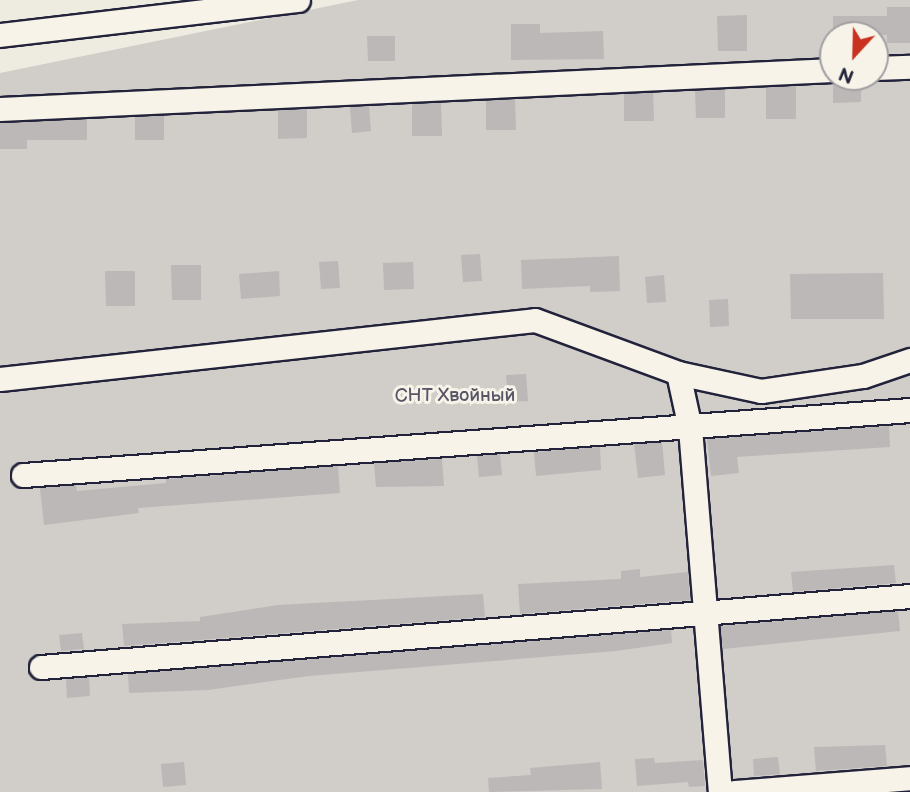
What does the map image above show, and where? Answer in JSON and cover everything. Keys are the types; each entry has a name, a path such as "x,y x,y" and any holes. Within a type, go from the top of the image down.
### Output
{"street":[{"path":"0,34 168,8 298,0"},
{"path":"889,68 910,67"},
{"path":"0,109 819,71"},
{"path":"0,379 535,320 678,373 761,391 863,376 910,360"},
{"path":"678,373 691,428 720,792"},
{"path":"23,475 910,411"},
{"path":"41,667 707,610 910,596"},
{"path":"734,792 910,778"}],"green space":[{"name":"СНТ Хвойный","path":"358,0 910,0 910,792 0,792 0,73"}],"building":[{"path":"887,7 910,7 910,43 889,43 889,21 833,21 833,16 887,16"},
{"path":"747,15 747,51 718,51 717,16"},
{"path":"511,24 540,24 540,33 603,31 604,59 511,60"},
{"path":"367,36 395,36 395,61 368,61"},
{"path":"796,86 796,119 766,119 766,87"},
{"path":"725,89 725,118 696,118 695,90"},
{"path":"833,91 861,91 861,102 833,103"},
{"path":"653,92 654,121 624,121 624,94"},
{"path":"515,99 516,130 486,130 486,100"},
{"path":"441,102 442,136 412,136 412,104"},
{"path":"369,106 371,131 352,133 350,107"},
{"path":"307,109 307,138 278,139 278,110"},
{"path":"164,115 164,140 135,140 135,117"},
{"path":"87,119 87,140 27,140 27,149 0,149 0,123"},
{"path":"480,254 482,281 463,282 461,255"},
{"path":"619,256 620,291 590,292 590,286 522,289 521,260"},
{"path":"338,261 340,288 321,289 319,262"},
{"path":"413,262 414,289 384,290 383,263"},
{"path":"171,265 201,265 201,300 172,300"},
{"path":"105,271 135,271 135,306 106,306"},
{"path":"279,271 280,296 241,299 239,274"},
{"path":"883,273 884,319 791,319 790,274"},
{"path":"664,275 666,302 647,303 645,277"},
{"path":"728,299 729,326 710,327 709,300"},
{"path":"526,374 528,401 508,402 506,375"},
{"path":"889,426 890,447 737,457 739,473 711,476 707,439"},
{"path":"662,442 665,475 638,478 634,444"},
{"path":"600,447 601,470 536,476 534,452"},
{"path":"500,454 502,475 479,477 477,456"},
{"path":"442,459 444,486 376,487 374,463"},
{"path":"338,466 340,493 138,508 139,513 44,525 40,488 76,485 77,491 166,483 166,479"},
{"path":"894,565 896,583 793,592 791,572"},
{"path":"640,569 640,577 688,572 690,600 520,614 518,584 621,579 621,571"},
{"path":"483,594 485,617 124,646 122,624 200,621 200,617 278,605"},
{"path":"898,611 900,631 723,649 720,626"},
{"path":"671,630 672,643 616,651 309,676 208,690 129,693 128,674"},
{"path":"82,633 84,649 61,651 59,635"},
{"path":"89,677 90,696 67,698 66,679"},
{"path":"885,745 887,766 816,771 814,747"},
{"path":"778,757 780,774 754,776 753,759"},
{"path":"654,758 655,763 703,760 705,786 689,787 688,782 637,786 635,759"},
{"path":"184,762 186,785 163,787 161,764"},
{"path":"600,762 602,789 489,792 488,778 531,775 530,768"}]}
